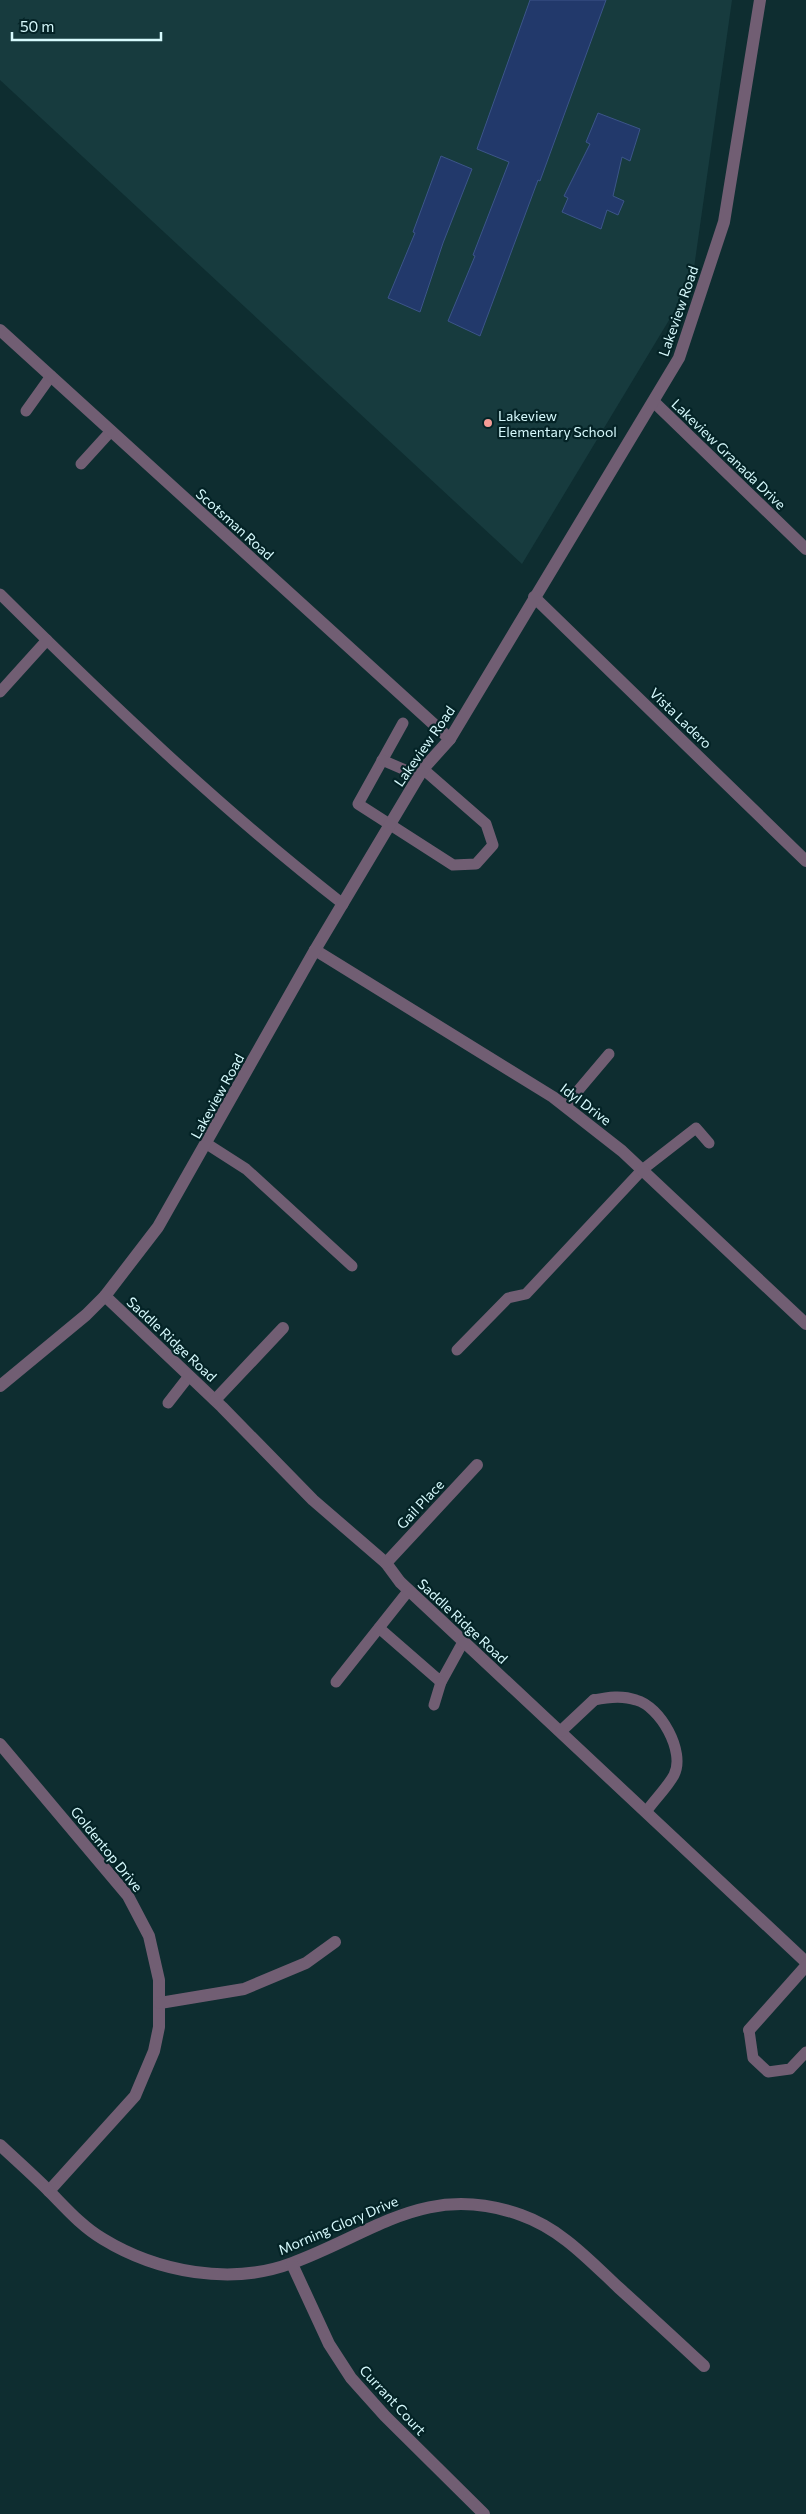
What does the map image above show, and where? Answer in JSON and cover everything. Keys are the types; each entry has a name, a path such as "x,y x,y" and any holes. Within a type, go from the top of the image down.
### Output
{"street":[{"name":"Lakeview Road","path":"0,1386 86,1315 105,1296 158,1227 316,950 421,773 450,739 679,358 724,222 760,0"},
{"name":"Scotsman Road","path":"0,330 450,739"},
{"name":"Lakeview Granada Drive","path":"654,402 806,549"},
{"name":"Vista Ladero","path":"534,597 806,861"},
{"name":"Idyl Drive","path":"316,950 565,1106 622,1151 806,1324"},
{"name":"Saddle Ridge Road","path":"105,1296 215,1400 313,1500 386,1563 409,1590 463,1642 561,1731 806,1962"},
{"path":"215,1400 283,1328"},
{"name":"Gail Place","path":"386,1563 477,1465"},
{"path":"561,1731 594,1700"},
{"name":"Goldentop Drive","path":"0,1744 128,1896 149,1936 159,1980 160,2003 154,2051 135,2096 49,2191"},
{"path":"160,2003 244,1990 306,1963 335,1942"},
{"path":"749,2030 806,1966"},
{"name":"Morning Glory Drive","path":"0,2144 77,2219 102,2238 144,2260 166,2267 217,2274 267,2270 292,2264 407,2212 435,2206 464,2204 503,2209 541,2224 575,2246 704,2366"},
{"name":"Currant Court","path":"292,2264 329,2344 351,2378 385,2416 484,2514"}],"lane":[{"path":"26,411 51,376"},
{"path":"81,464 110,431"},
{"path":"0,594 128,720 279,854 343,904"},
{"path":"0,692 47,640"},
{"path":"382,760 421,773 486,824 493,845 476,864 453,865 358,804 382,760 403,723"},
{"path":"565,1106 608,1054"},
{"path":"457,1350 508,1298 526,1294 642,1170 696,1128 710,1143"},
{"path":"207,1144 252,1175 352,1266"},
{"path":"168,1403 189,1376"},
{"path":"336,1682 409,1590"},
{"path":"379,1628 441,1682"},
{"path":"434,1705 441,1682 463,1642"},
{"path":"594,1700 614,1696 638,1700 662,1719 676,1748 675,1774 646,1812"},
{"path":"749,2030 753,2058 768,2072 790,2069 806,2052"}],"shaded area":[{"name":"Lakeview Elementary School","path":"0,0 732,0 692,282 522,564 0,80"}],"building":[{"path":"530,0 606,0 540,181 538,180 480,336 448,321 475,256 473,255 509,162 477,149"},
{"path":"598,113 640,129 630,161 622,157 613,196 624,201 618,215 607,210 601,229 562,212 568,198 564,196 590,144 586,142"},
{"path":"441,156 472,169 443,243 420,312 388,298 415,233 413,232"}],"place":[{"name":"Lakeview Elementary School","path":"488,423"}]}
